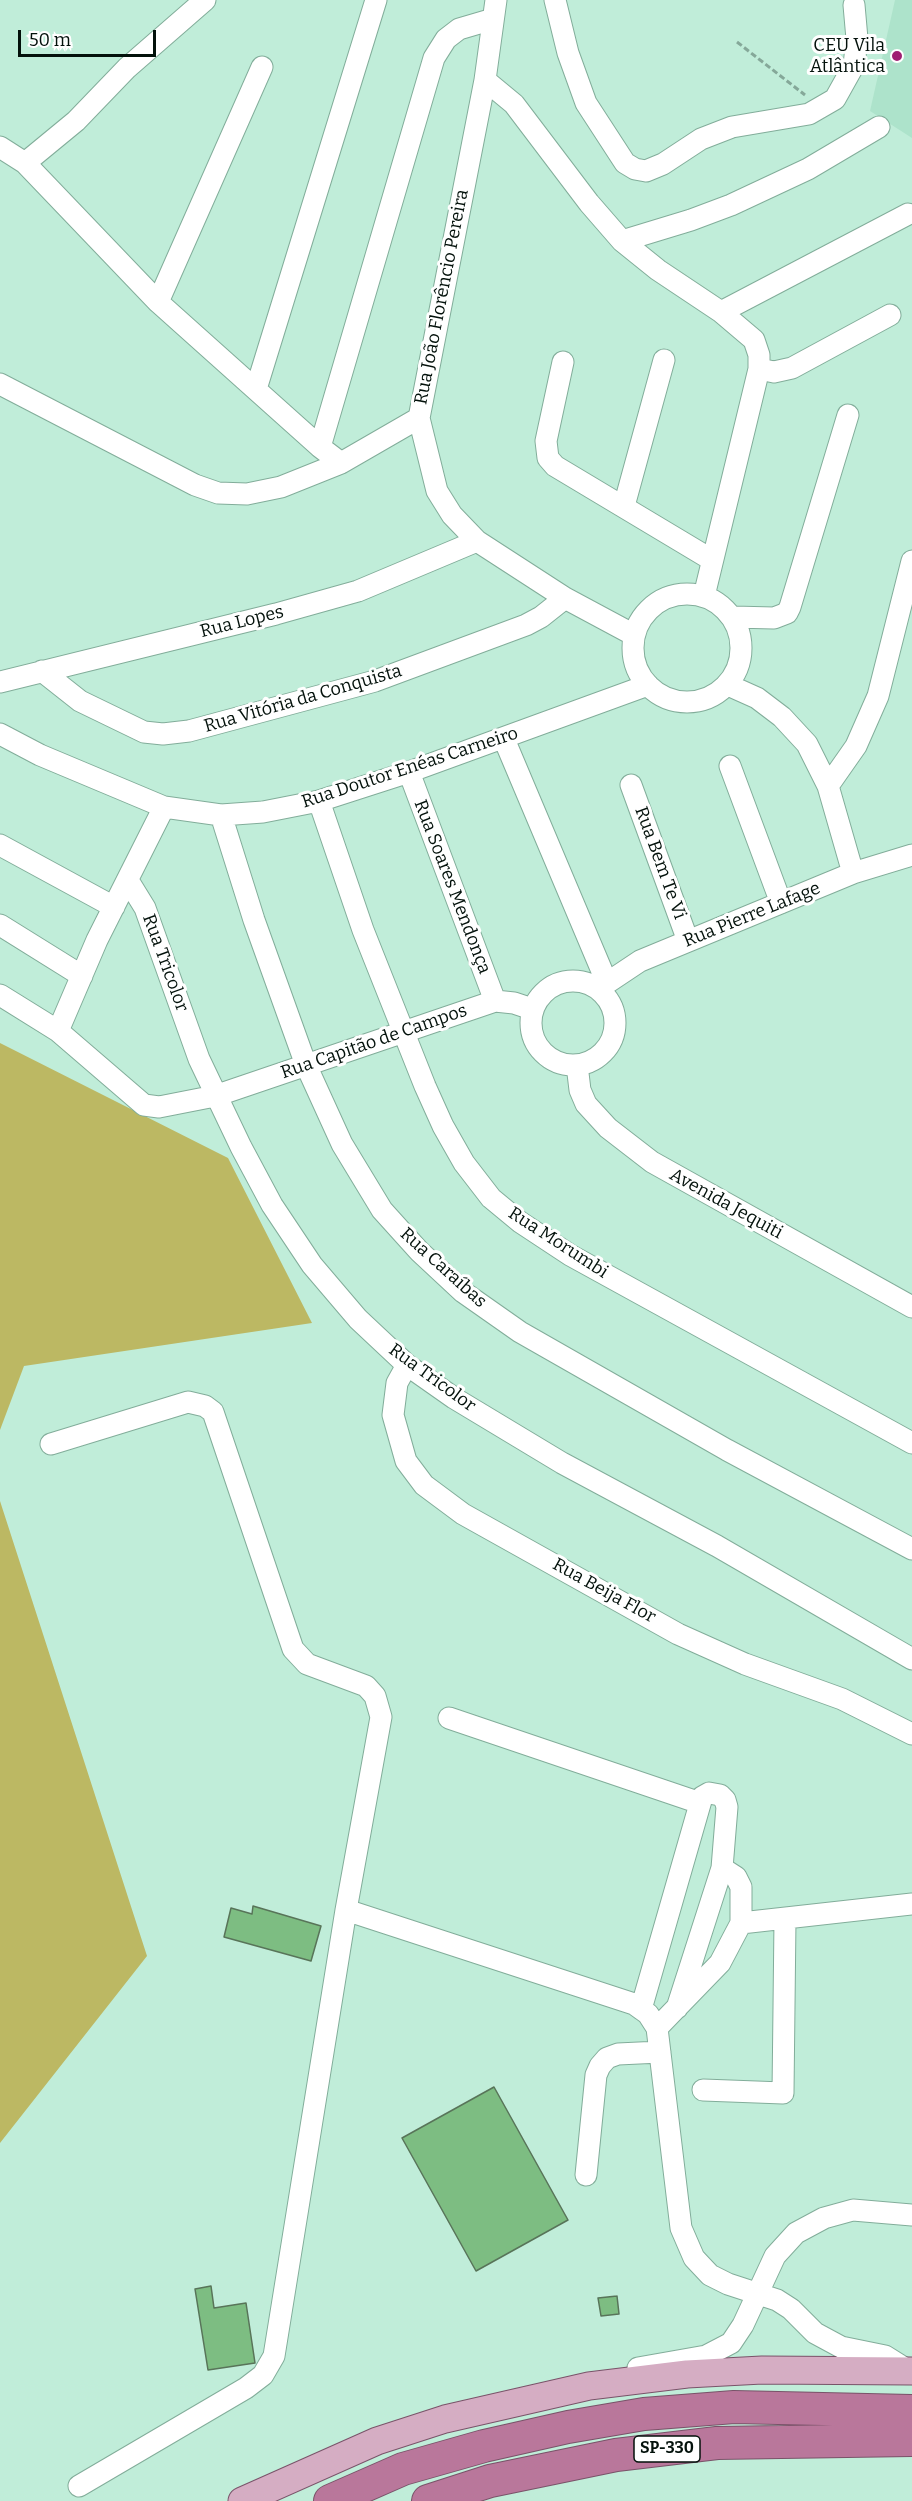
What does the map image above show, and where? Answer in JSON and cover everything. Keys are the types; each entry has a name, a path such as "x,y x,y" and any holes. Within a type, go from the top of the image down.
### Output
{"highway":[{"name":"SP-330","path":"330,2501 403,2469 484,2446 568,2427 644,2414 734,2407 912,2411"},
{"name":"SP-330","path":"428,2501 489,2481 616,2455 717,2443 912,2440"}],"main road":[{"path":"242,2501 378,2441 445,2420 590,2386 687,2374 762,2370 910,2372"}],"street":[{"path":"26,163 76,121 126,68 205,0"},
{"path":"256,389 376,0"},
{"path":"555,0 568,53 586,103 625,163 634,169 646,171 663,164 700,140 732,127 790,119 823,108 835,99 854,65 857,39 854,5"},
{"path":"320,447 434,58 446,39 459,29 495,10"},
{"name":"Rua João Florêncio Pereira","path":"495,10 485,80 419,418 437,491 452,515 477,540 565,598 634,634"},
{"path":"158,302 262,67"},
{"path":"485,80 514,104 589,203 622,241 658,270 721,312 754,340 759,355 759,369 704,596"},
{"path":"622,241 731,205 808,169 879,127"},
{"path":"0,147 26,163 158,302 320,447 341,463"},
{"path":"721,312 908,214"},
{"path":"759,369 774,372 792,368 890,315"},
{"path":"624,506 664,360"},
{"path":"562,362 546,441 548,459 555,466 712,560"},
{"path":"0,384 195,485 218,493 247,494 281,487 341,463 419,418"},
{"path":"733,617 774,618 787,613 848,415"},
{"name":"Rua Lopes","path":"0,682 276,614 358,591 477,540"},
{"path":"828,786 856,746 878,696 912,561"},
{"path":"687,593 704,596 720,604 733,617 740,634 742,652 738,669 728,685 714,696 697,702 679,702 662,696 648,685 635,662 634,634 647,611 669,596 687,593"},
{"name":"Rua Vitória da Conquista","path":"42,671 80,701 128,726 144,732 163,735 189,731 386,677 526,626 565,598"},
{"name":"Rua Doutor Enéas Carneiro","path":"0,734 40,755 164,807 221,815 263,812 319,801 409,772 648,685"},
{"path":"728,685 757,698 782,717 807,744 828,786 853,873"},
{"path":"504,739 604,988 610,1003 614,1029 610,1043 602,1054 590,1062 577,1065 550,1059 540,1050 533,1037 530,1023 532,1009 539,997 549,987 562,981 576,980 604,988"},
{"path":"730,766 781,903"},
{"name":"Rua Soares Mendonça","path":"409,772 495,1001"},
{"name":"Rua Bem Te Vi","path":"631,785 688,940"},
{"name":"Rua Morumbi","path":"319,801 363,930 443,1125 464,1162 491,1198 520,1222 580,1260 912,1443"},
{"path":"58,1031 114,906 129,882 164,807"},
{"name":"Rua Caraíbas","path":"221,815 254,920 306,1065 342,1144 382,1210 419,1251 463,1292 520,1332 727,1450 912,1550"},
{"path":"0,845 114,906"},
{"name":"Rua Pierre Lafage","path":"604,988 640,961 688,940 853,873 912,855"},
{"name":"Rua Tricolor","path":"129,882 145,908 199,1059 215,1096 272,1205 312,1265 358,1319 407,1365 454,1398 562,1463 707,1540 912,1659"},
{"path":"0,925 82,976"},
{"name":"Rua Capitão de Campos","path":"0,995 58,1031 144,1105 159,1107 215,1096 404,1034 495,1001"},
{"path":"495,1001 514,1003 532,1009"},
{"name":"Avenida Jequiti","path":"577,1065 580,1090 586,1104 608,1128 652,1162 912,1307"},
{"name":"Rua Beija Flor","path":"407,1365 397,1383 393,1415 406,1461 424,1485 463,1514 678,1634 745,1664 842,1699 912,1734"},
{"path":"51,1444 188,1402 205,1406 213,1412 293,1649 307,1664 366,1686 380,1706 379,1730 346,1910 274,2356 263,2375 246,2388 79,2486"},
{"path":"449,1719 700,1803"},
{"path":"641,2009 700,1803 702,1797 709,1793 720,1795 725,1800 722,1868 677,2010"},
{"path":"657,2028 677,2010 720,1963 741,1923 741,1887 736,1877 722,1868"},
{"path":"741,1923 785,1920 912,1904"},
{"path":"346,1910 622,2001 648,2014 657,2028 681,2228 694,2258 710,2275 728,2284 757,2292 791,2309 815,2333 841,2347 885,2356 910,2372"},
{"path":"703,2090 783,2093 785,1920"},
{"path":"586,2175 596,2075 600,2066 607,2058 618,2054 660,2052"},
{"path":"590,2386 626,2370 706,2356 731,2343 775,2256 796,2233 824,2218 853,2210 912,2215"}],"path":[{"path":"737,42 782,79 823,108"}],"shaded area":[{"name":"CEU Vila Atlântica","path":"895,0 912,0 912,138 870,111"},
{"path":"0,1043 228,1158 312,1323 24,1366 0,1430"},
{"path":"0,1501 147,1956 0,2143"}],"building":[{"path":"253,1906 321,1926 311,1961 224,1937 231,1908 252,1914"},
{"path":"494,2087 568,2220 476,2271 402,2138"},
{"path":"211,2286 214,2308 246,2303 255,2363 208,2370 195,2289"},
{"path":"617,2296 619,2314 601,2316 598,2298"}],"place":[{"name":"CEU Vila Atlântica","path":"897,56"}]}
